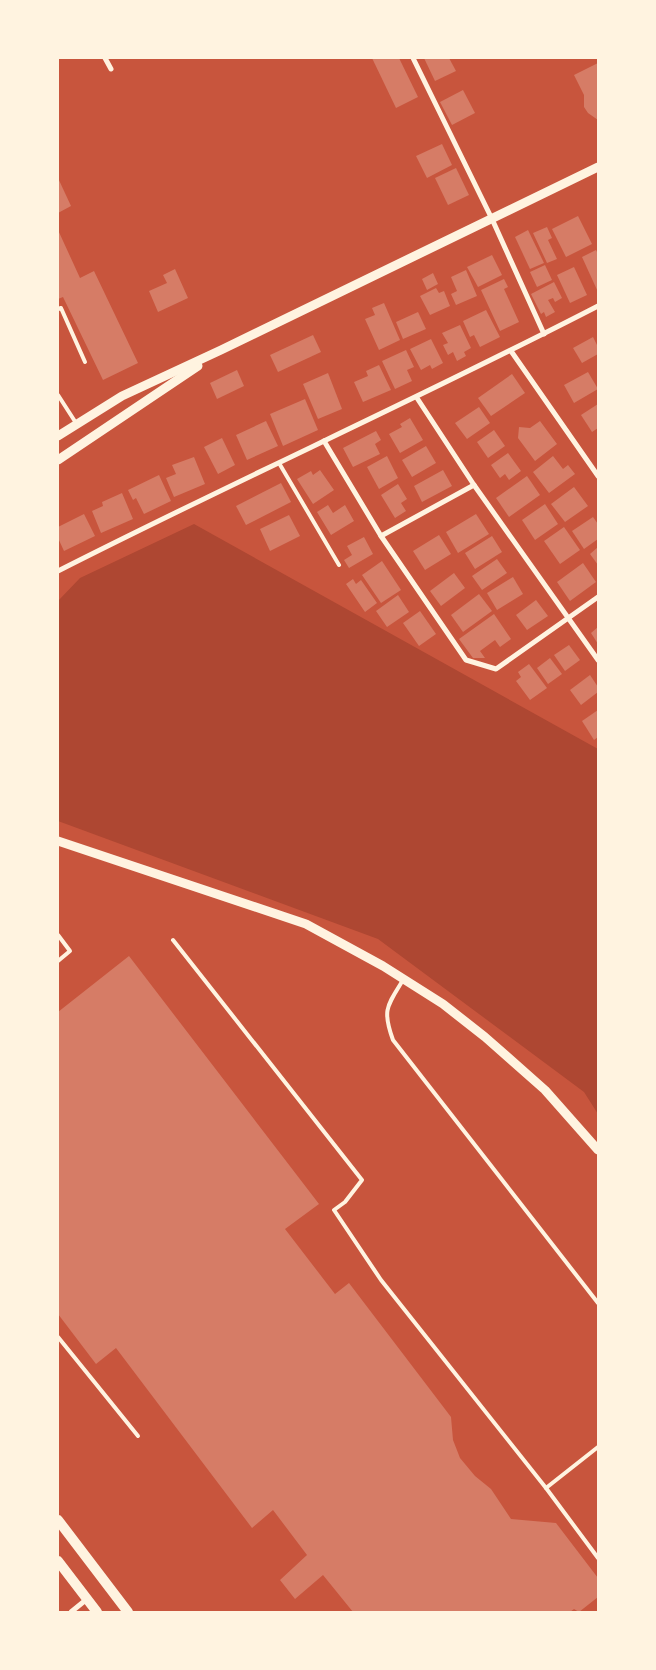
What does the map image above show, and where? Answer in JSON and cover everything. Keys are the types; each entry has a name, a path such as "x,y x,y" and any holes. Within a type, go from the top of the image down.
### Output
{"main road":[{"path":"58,1520 128,1612"},
{"path":"58,1561 97,1612"}],"street":[{"path":"105,58 111,69"},
{"path":"413,58 492,219 544,334"},
{"path":"58,436 122,396 221,350 598,166"},
{"path":"58,571 279,462 417,398 598,306"},
{"path":"58,460 221,350"},
{"path":"512,351 598,476"},
{"path":"417,398 474,485 598,660"},
{"path":"324,441 381,536 466,660 496,668 598,597"},
{"path":"381,536 474,485"},
{"path":"58,841 306,924 404,979 443,1004 486,1037 545,1090 598,1150"},
{"path":"71,1612 87,1598"}],"lane":[{"path":"58,309 61,308 85,362"},
{"path":"58,395 76,423"},
{"path":"279,462 339,565"},
{"path":"58,935 70,951 58,962"},
{"path":"173,940 362,1180 345,1202 334,1210 381,1280 546,1488 598,1558"},
{"path":"404,979 389,1003 385,1019 393,1040 598,1303"},
{"path":"58,1336 138,1436"},
{"path":"546,1488 598,1447"}],"shaded area":[{"path":"194,524 598,749 598,1114 584,1092 378,939 58,821 58,601 80,578"}],"building":[{"path":"372,58 399,58 418,97 396,108"},
{"path":"424,58 449,58 456,71 435,81"},
{"path":"598,63 598,120 588,113 584,107 584,95 574,75"},
{"path":"463,90 475,113 452,125 440,102"},
{"path":"442,144 452,165 427,178 416,156"},
{"path":"456,168 469,195 448,205 435,178"},
{"path":"58,178 71,206 58,213"},
{"path":"578,216 592,244 566,257 552,229"},
{"path":"547,227 552,238 548,240 557,259 547,263 533,233"},
{"path":"58,230 80,278 94,271 138,363 103,380 63,297 58,299"},
{"path":"528,230 544,263 530,269 515,237"},
{"path":"596,250 598,254 598,292 582,257"},
{"path":"492,255 502,275 478,287 467,267"},
{"path":"545,265 552,280 537,287 530,272"},
{"path":"574,267 587,295 570,303 557,275"},
{"path":"175,269 188,298 158,312 149,291 167,283 163,275"},
{"path":"466,270 477,296 456,305 451,294 457,291 451,277"},
{"path":"433,273 438,284 427,290 422,279"},
{"path":"504,279 508,287 504,289 519,322 500,331 481,290"},
{"path":"554,282 562,298 555,302 553,298 548,300 555,312 546,317 544,312 541,314 531,294"},
{"path":"436,288 439,293 444,291 450,306 430,315 420,296"},
{"path":"384,303 400,340 379,350 365,319 375,315 372,308"},
{"path":"486,310 500,337 480,347 474,335 470,337 463,321"},
{"path":"418,312 426,329 403,339 396,322"},
{"path":"460,325 471,348 464,352 466,356 457,361 453,352 448,355 443,345 448,343 442,333"},
{"path":"313,335 321,352 278,372 270,355"},
{"path":"593,337 598,347 598,354 582,363 573,348"},
{"path":"431,339 443,363 432,369 430,365 421,370 410,349"},
{"path":"406,350 414,367 407,370 412,381 395,389 382,361"},
{"path":"379,365 391,390 363,402 354,382 368,376 366,371"},
{"path":"237,370 244,386 217,399 210,383"},
{"path":"588,372 598,389 574,403 564,385"},
{"path":"328,373 342,409 318,419 303,384"},
{"path":"512,374 525,393 491,416 478,398"},
{"path":"305,399 318,430 283,446 270,414"},
{"path":"598,404 598,428 592,432 581,415"},
{"path":"479,407 490,423 467,439 455,423"},
{"path":"410,418 423,440 400,453 389,434 402,427 400,424"},
{"path":"266,421 278,446 247,460 236,435"},
{"path":"540,421 557,444 535,461 518,438 519,427 530,428"},
{"path":"494,430 505,446 488,458 477,442"},
{"path":"376,431 381,440 375,444 380,454 353,467 343,448"},
{"path":"222,438 235,465 218,474 204,447"},
{"path":"426,446 436,463 412,477 402,460"},
{"path":"508,453 521,471 509,480 505,474 500,478 491,465"},
{"path":"387,456 398,478 379,489 367,467"},
{"path":"553,456 563,469 568,465 575,474 549,493 533,472"},
{"path":"194,457 205,484 174,497 166,478 176,474 172,465"},
{"path":"320,470 334,490 313,504 297,479 311,471 313,475"},
{"path":"443,470 452,486 422,502 414,486"},
{"path":"159,475 171,501 144,514 136,498 133,500 128,490"},
{"path":"527,476 540,495 509,517 496,498"},
{"path":"281,483 291,502 246,525 236,506"},
{"path":"398,484 407,499 401,503 406,511 395,518 381,495"},
{"path":"574,487 588,506 565,522 551,504"},
{"path":"122,493 133,519 101,533 92,511 103,506 102,502"},
{"path":"545,504 558,524 535,540 522,520"},
{"path":"328,505 333,513 345,505 354,521 331,535 317,512"},
{"path":"84,514 95,536 64,551 58,538 58,527"},
{"path":"476,514 489,534 458,553 446,532"},
{"path":"289,515 300,536 270,551 260,529"},
{"path":"593,517 598,524 598,539 584,549 572,531"},
{"path":"564,527 580,550 560,564 544,541"},
{"path":"439,535 451,554 425,570 413,551"},
{"path":"492,536 502,552 475,569 465,553"},
{"path":"364,537 373,554 349,568 344,560 352,555 347,546"},
{"path":"598,547 598,565 590,554"},
{"path":"497,559 507,573 482,590 472,576"},
{"path":"382,561 401,590 381,603 362,575"},
{"path":"583,563 596,582 570,601 557,582"},
{"path":"454,573 465,588 441,606 430,591"},
{"path":"513,577 523,594 497,610 487,593"},
{"path":"353,579 356,584 361,580 377,603 365,612 346,584"},
{"path":"479,594 492,611 463,632 451,615"},
{"path":"398,595 409,612 387,627 376,611"},
{"path":"536,600 548,616 527,630 516,615"},
{"path":"420,611 436,634 419,646 403,623"},
{"path":"494,614 511,639 500,647 495,640 480,651 485,658 473,658 459,639"},
{"path":"598,627 598,644 591,633"},
{"path":"569,645 580,660 565,671 554,655"},
{"path":"550,658 562,674 548,684 537,668"},
{"path":"529,664 547,688 530,700 516,681 521,677 518,672"},
{"path":"590,675 598,687 598,692 581,705 570,690"},
{"path":"598,710 598,737 594,740 582,721"},
{"path":"129,956 319,1204 285,1229 335,1294 349,1283 451,1417 453,1440 460,1458 475,1476 491,1489 511,1519 556,1523 598,1578 598,1597 579,1612 574,1609 570,1612 353,1612 323,1575 295,1599 280,1580 307,1555 273,1510 252,1528 116,1348 96,1364 58,1314 58,1012"}]}
